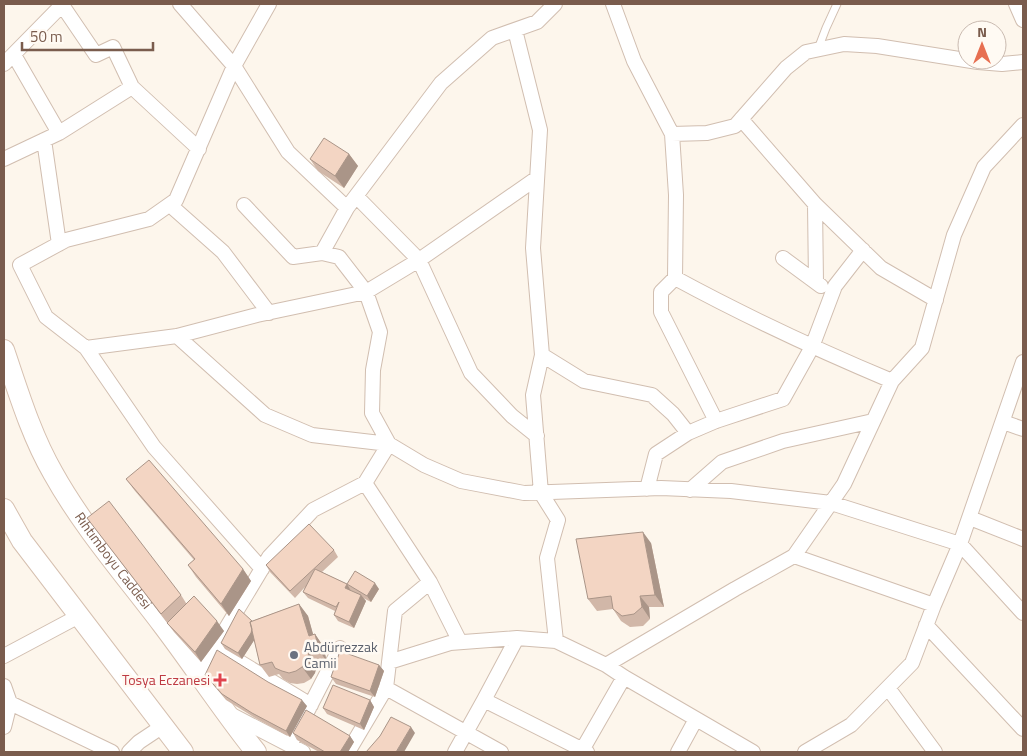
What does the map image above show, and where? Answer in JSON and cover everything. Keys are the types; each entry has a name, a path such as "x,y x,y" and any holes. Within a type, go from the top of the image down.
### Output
{"street":[{"path":"59,133 9,59 62,4 96,55 113,47 132,87 198,149"},
{"path":"180,4 234,66 288,152 347,208"},
{"path":"262,569 154,447 86,348 46,317 20,265 66,240 148,219 176,200 234,66 269,4"},
{"path":"322,253 347,208 441,83 492,38 537,22 555,4"},
{"path":"613,4 634,61 672,134 676,195 674,278 661,292 661,312 716,421"},
{"path":"1016,4 1023,20"},
{"path":"515,30 540,130 533,248 542,355 533,395 541,493 558,520 547,558 556,641"},
{"path":"672,134 707,134 734,126 786,68 806,52 818,49 852,44 877,46 978,62 1002,64 1023,62"},
{"path":"4,159 59,133 132,87"},
{"path":"740,119 815,204 881,268 936,300"},
{"path":"606,665 734,589 794,556 844,484 892,381 922,348 954,235 984,166 1023,125"},
{"path":"44,140 60,244"},
{"path":"86,348 177,336 269,313 366,292 419,260 536,178"},
{"path":"356,196 419,260 471,373 512,416 536,436"},
{"path":"170,204 223,252 269,313"},
{"path":"244,204 293,257 322,253 339,257 366,292 380,332 373,370 372,413 390,444"},
{"path":"815,204 816,282"},
{"path":"648,489 656,454 688,433 716,421 783,399 812,347 835,286 863,250"},
{"path":"783,258 832,294"},
{"path":"674,278 728,307 812,347 892,381"},
{"path":"177,336 266,415 312,435 390,444 424,465 462,482 524,494 648,489 731,491 831,502 960,544 1023,613"},
{"name":"Rıhtımboyu Caddesi","path":"4,350 20,398 53,473 92,530 169,633 223,710 256,752"},
{"path":"542,355 584,381 652,395 673,414 688,433"},
{"path":"805,752 851,725 912,663 970,518 1002,422 1021,377 1023,362"},
{"path":"690,490 722,462 783,441 873,421"},
{"path":"1002,422 1023,429"},
{"path":"198,675 269,557 313,510 365,483 390,444"},
{"path":"365,483 430,582 460,642"},
{"path":"4,509 22,540 183,752"},
{"path":"970,518 1023,539"},
{"path":"794,556 934,604"},
{"path":"348,752 386,688 395,611 430,582"},
{"path":"4,656 79,616"},
{"path":"926,625 1023,730"},
{"path":"389,662 450,643 517,638 556,641 606,665 753,752"},
{"path":"455,752 517,638"},
{"path":"215,647 311,706"},
{"path":"290,745 340,648"},
{"path":"484,700 583,751 624,677"},
{"path":"4,686 10,703 4,727"},
{"path":"386,688 501,752"},
{"path":"888,688 935,752"},
{"path":"10,703 112,752"},
{"path":"223,710 303,752"},
{"path":"678,752 696,719"},
{"path":"129,752 139,742 163,726"}],"lane":[{"path":"818,49 837,4"}],"building":[{"path":"324,138 349,154 335,176 310,159"},
{"path":"149,460 243,569 221,604 188,565 195,559 126,479"},
{"path":"109,501 181,595 161,614 87,518"},
{"path":"309,524 334,550 290,591 266,565"},
{"path":"643,532 655,595 640,596 642,607 634,614 622,616 613,609 611,596 588,599 576,539"},
{"path":"315,569 347,584 345,588 361,595 349,622 334,615 339,602 336,607 303,592"},
{"path":"355,571 375,583 367,596 347,584"},
{"path":"194,596 217,621 195,652 167,623"},
{"name":"Abdürrezzak Camii","path":"299,604 309,636 315,634 319,650 309,652 307,661 302,667 289,673 275,668 272,662 260,665 250,622"},
{"path":"239,609 252,621 250,622 252,629 238,653 221,643"},
{"path":"217,650 268,682 302,700 286,731 222,694 205,675"},
{"path":"340,651 379,665 370,691 331,677"},
{"path":"333,685 370,700 360,724 323,708"},
{"path":"306,710 350,736 340,752 325,752 293,733"},
{"path":"391,717 411,727 396,752 366,752 380,736"}],"place":[{"name":"Abdürrezzak Camii","path":"294,655"},
{"name":"Tosya Eczanesi","path":"220,680"}]}
